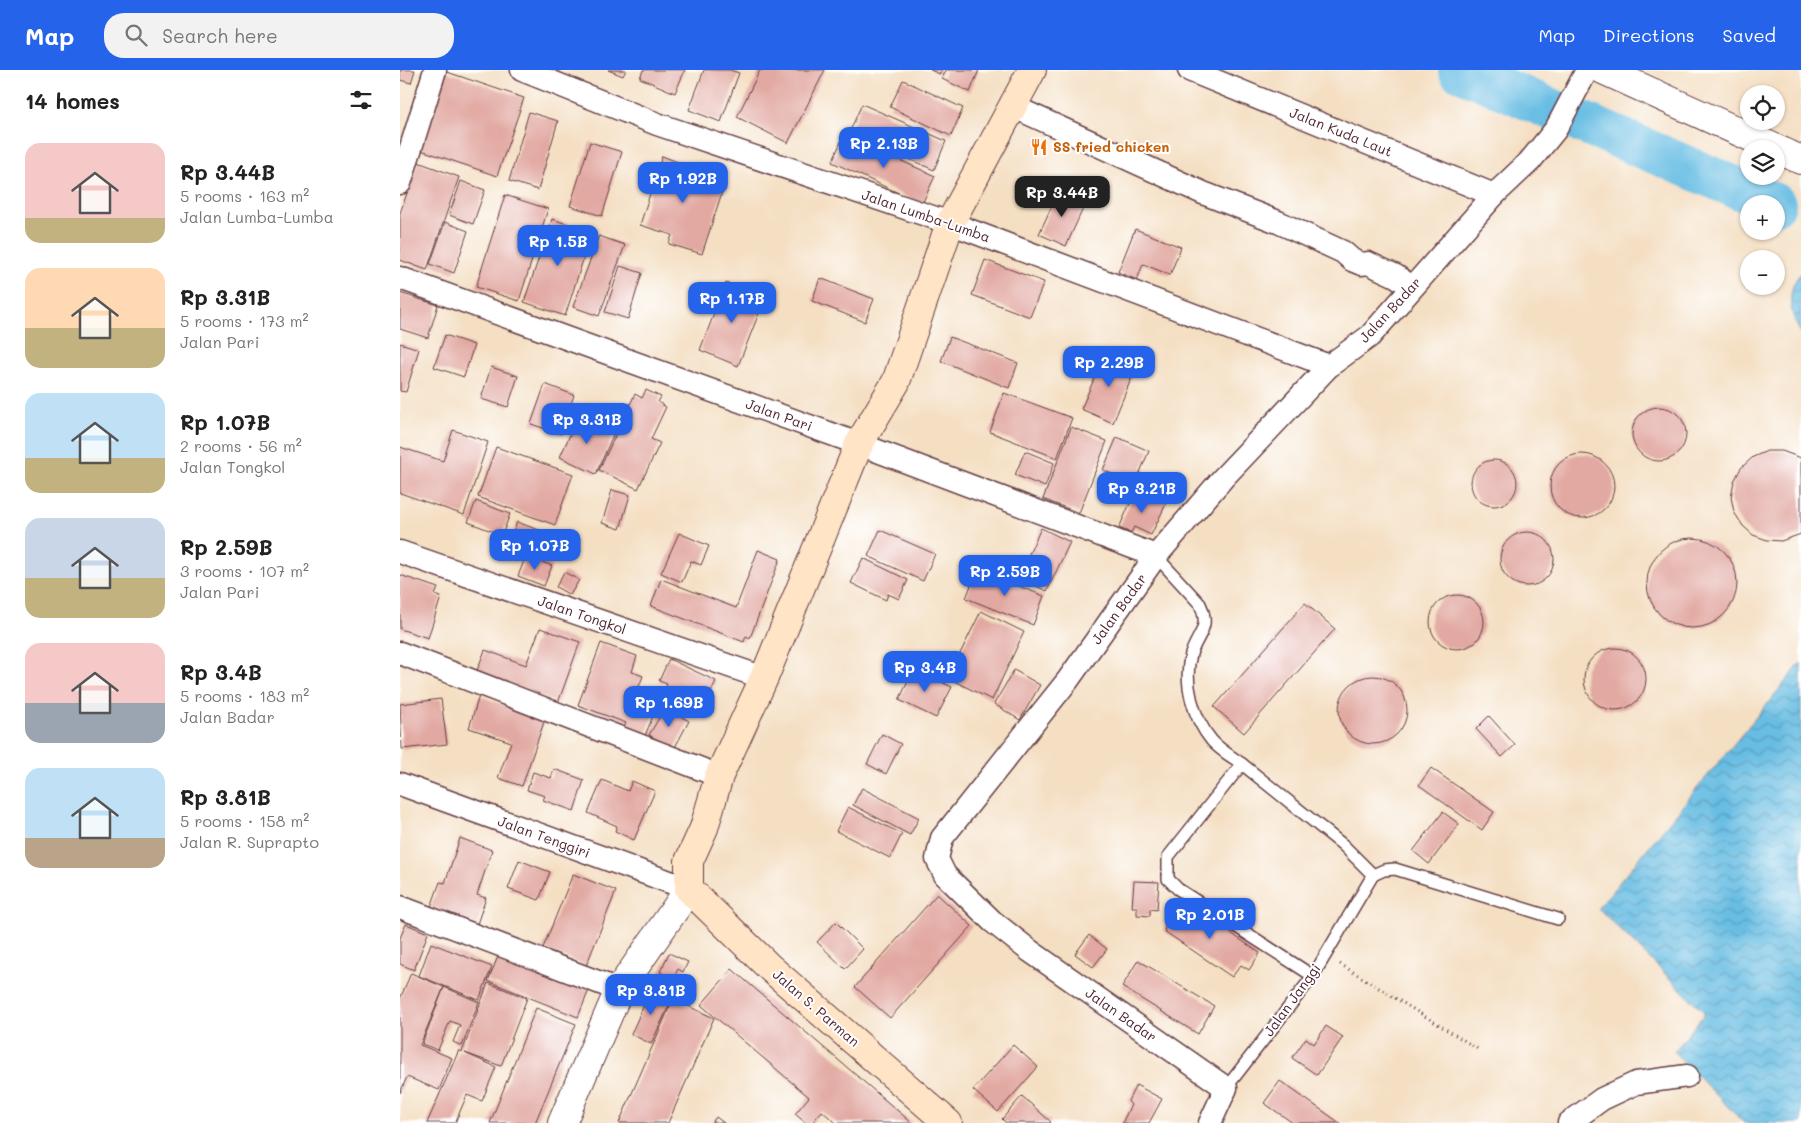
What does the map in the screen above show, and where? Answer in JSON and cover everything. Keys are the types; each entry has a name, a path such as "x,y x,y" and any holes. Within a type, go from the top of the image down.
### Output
{"main road":[{"path":"688,889 689,861 704,828 719,776 764,678 859,444 896,382 950,223 1032,70"},
{"name":"Jalan S. Parman","path":"688,889 768,966 948,1123"}],"street":[{"path":"400,183 435,70"},
{"name":"Jalan Lumba-Lumba","path":"522,70 657,124 950,223 1329,366"},
{"name":"Jalan Kuda Laut","path":"1189,70 1494,195"},
{"name":"Jalan Badar","path":"1226,1088 1030,951 1000,927 944,875 937,859 942,838 1068,680 1156,556 1223,478 1329,366 1370,336 1494,195 1530,161 1556,129 1587,70"},
{"path":"1603,70 1801,160"},
{"path":"1012,106 1203,193 1285,225 1343,252 1352,260 1362,264 1368,263 1396,276 1412,287"},
{"name":"Jalan Pari","path":"400,278 859,444 1156,556"},
{"name":"Jalan Tongkol","path":"400,552 764,678"},
{"path":"400,653 719,776"},
{"name":"Jalan Tenggiri","path":"400,784 688,889"},
{"path":"562,1123 619,990 688,889"},
{"path":"400,907 619,990"},
{"path":"1569,1123 1602,1099 1636,1083 1687,1076"},
{"name":"Jalan Janggi","path":"1210,1123 1226,1088"}],"lane":[{"path":"1156,556 1200,604 1203,612 1205,625 1192,653 1188,670 1190,695 1199,722 1217,746 1343,845 1373,875 1384,870 1395,869 1558,919"},
{"path":"1242,764 1168,857 1168,879 1178,889 1313,976"},
{"name":"Jalan Janggi","path":"1226,1088 1313,976 1373,875"}],"path":[{"path":"1324,956 1352,971 1478,1049"}],"water":[{"path":"1801,273 1801,333 1792,311 1791,295 1796,280"},
{"path":"1801,663 1801,1123 1744,1123 1674,1052 1705,1013 1598,908"}],"building":[{"path":"400,70 415,70 411,83 400,80"},
{"path":"608,70 626,70 623,76"},
{"path":"643,70 685,70 675,93 640,78"},
{"path":"704,70 730,70 739,73 721,122 689,110"},
{"path":"760,70 825,70 788,143 737,117"},
{"path":"930,70 942,70 940,74"},
{"path":"946,70 979,70 970,92 942,79"},
{"path":"447,72 524,98 497,176 421,150"},
{"path":"903,80 963,108 951,136 890,107"},
{"path":"862,104 946,141 934,170 849,133"},
{"path":"529,112 558,121 538,190 509,181"},
{"path":"844,135 935,176 922,204 832,162"},
{"path":"590,142 622,152 602,216 570,206"},
{"path":"662,156 726,180 702,254 669,244 672,235 640,225"},
{"path":"418,162 459,177 427,270 400,260 400,213"},
{"path":"461,181 485,190 473,224 449,215"},
{"path":"1059,190 1086,202 1066,246 1039,234"},
{"path":"505,195 548,209 519,301 476,287"},
{"path":"552,219 592,232 565,316 524,302"},
{"path":"445,222 468,231 454,273 430,264"},
{"path":"1135,229 1181,247 1170,275 1143,264 1137,280 1118,272"},
{"path":"599,236 625,245 599,316 573,307"},
{"path":"985,260 1044,282 1030,317 972,295"},
{"path":"620,266 642,273 628,319 605,312"},
{"path":"820,278 874,299 865,322 812,301"},
{"path":"726,283 765,298 738,366 700,350"},
{"path":"400,293 438,305 428,338 400,329"},
{"path":"445,335 474,345 464,377 434,367"},
{"path":"950,337 1018,363 1009,388 941,361"},
{"path":"400,343 419,349 406,392 400,391"},
{"path":"1105,354 1136,367 1113,423 1081,409"},
{"path":"491,367 518,376 508,407 481,399"},
{"path":"545,384 574,395 561,434 531,424"},
{"path":"646,390 661,397 658,402 666,407 651,439 660,443 638,489 599,470 635,394 642,398"},
{"path":"1004,393 1072,418 1057,458 990,432"},
{"path":"1654,407 1664,407 1674,411 1682,419 1686,434 1682,449 1674,457 1664,461 1654,461 1644,457 1636,449 1632,439 1632,429 1636,419 1644,411"},
{"path":"578,417 614,433 596,474 560,457"},
{"path":"1071,427 1107,441 1079,513 1043,499"},
{"path":"453,430 488,442 464,515 400,493 400,447 443,461"},
{"path":"1117,437 1149,451 1135,484 1103,470"},
{"path":"496,447 573,474 555,525 478,497"},
{"path":"1025,451 1054,463 1045,487 1015,475"},
{"path":"1767,451 1782,451 1801,458 1801,534 1781,541 1767,540 1753,535 1743,526 1734,512 1731,497 1734,481 1741,468 1753,457"},
{"path":"1576,454 1588,454 1605,463 1612,474 1614,486 1612,498 1605,509 1588,518 1576,518 1564,513 1555,504 1550,492 1550,480 1555,468 1564,459"},
{"path":"1499,460 1511,466 1516,474 1516,492 1511,500 1503,505 1489,506 1477,500 1472,492 1471,478 1477,466 1485,461"},
{"path":"612,490 630,495 620,529 602,523"},
{"path":"1136,490 1166,504 1151,535 1134,527 1131,533 1119,528"},
{"path":"476,501 510,514 502,535 468,522"},
{"path":"517,522 550,534 542,557 509,545"},
{"path":"1041,528 1070,542 1047,591 1018,578"},
{"path":"880,530 935,554 923,581 868,556"},
{"path":"1527,532 1537,534 1546,540 1552,549 1554,559 1552,569 1546,578 1537,584 1527,586 1517,584 1508,578 1502,569 1500,559 1502,549 1508,540 1517,534"},
{"path":"679,533 709,546 701,565 691,561 682,582 661,573"},
{"path":"1692,538 1709,541 1724,551 1734,566 1737,583 1734,600 1724,615 1709,625 1692,628 1675,625 1660,615 1650,600 1647,583 1650,566 1660,551 1675,541"},
{"path":"758,550 780,559 750,638 746,636 744,642 651,606 661,579 736,608"},
{"path":"526,556 552,566 544,586 518,576"},
{"path":"863,558 908,580 899,599 888,594 886,600 851,583"},
{"path":"977,570 1044,596 1033,625 966,598"},
{"path":"564,572 579,580 570,595 556,587"},
{"path":"400,575 438,588 435,595 441,597 428,638 400,629"},
{"path":"1457,595 1467,597 1476,603 1482,612 1484,622 1482,632 1476,641 1467,647 1457,649 1447,647 1438,641 1432,632 1430,622 1432,612 1438,603 1447,597"},
{"path":"1305,603 1335,629 1244,733 1214,707"},
{"path":"981,611 1024,632 992,700 948,678"},
{"path":"540,628 580,642 558,703 476,673 485,650 526,665"},
{"path":"601,643 637,656 632,672 643,676 634,700 656,709 644,738 623,729 626,723 578,705"},
{"path":"1609,648 1621,648 1637,657 1644,667 1646,679 1644,691 1637,701 1621,710 1609,710 1598,705 1589,696 1584,685 1584,673 1589,662 1598,653"},
{"path":"669,659 716,681 709,696 703,693 693,715 660,700 667,684 659,681"},
{"path":"914,669 952,687 936,718 899,700"},
{"path":"1014,670 1040,685 1020,720 994,704"},
{"path":"1366,676 1380,676 1392,681 1402,691 1407,703 1407,717 1402,729 1392,739 1380,744 1366,744 1354,739 1344,729 1339,717 1339,703 1344,691 1354,681"},
{"path":"479,696 545,719 522,786 498,778 511,742 469,728"},
{"path":"441,699 447,744 402,749 400,704"},
{"path":"665,708 689,721 674,749 649,735"},
{"path":"1489,716 1515,745 1502,757 1476,729"},
{"path":"882,734 901,744 886,774 867,764"},
{"path":"1431,768 1494,812 1482,830 1419,785"},
{"path":"554,769 584,780 574,811 543,800 545,796 527,790 533,772 551,778"},
{"path":"602,780 628,791 632,781 655,791 634,840 615,831 617,826 588,813"},
{"path":"862,788 919,818 910,835 853,805"},
{"path":"848,807 902,834 890,858 836,831"},
{"path":"1443,812 1459,824 1429,864 1413,851"},
{"path":"460,838 492,850 477,895 486,898 477,924 431,907 440,882 445,883"},
{"path":"519,860 550,872 539,900 508,889"},
{"path":"573,874 616,891 586,966 543,948"},
{"path":"1134,881 1159,882 1157,910 1150,909 1150,916 1137,915 1137,907 1132,907"},
{"path":"937,894 972,926 890,1018 855,987"},
{"path":"1185,902 1260,953 1249,970 1241,965 1232,977 1164,931 1170,914"},
{"path":"836,922 863,949 845,969 817,942"},
{"path":"406,924 428,933 414,970 400,964 400,938"},
{"path":"1089,935 1107,949 1093,967 1075,954"},
{"path":"431,943 492,967 479,1000 419,976"},
{"path":"669,953 688,962 683,972 678,969 673,979 660,972"},
{"path":"499,954 589,990 578,1017 488,981"},
{"path":"1138,960 1214,1006 1198,1034 1122,987"},
{"path":"732,969 912,1123 836,1123 822,1111 812,1123 806,1123 795,1114 809,1097 701,1005"},
{"path":"411,973 444,987 420,1045 452,1058 439,1090 407,1077 400,1093 400,999"},
{"path":"488,983 527,998 501,1066 465,1053 496,1067 482,1101 467,1095 455,1123 427,1123 459,1050 462,1052"},
{"path":"444,987 479,1002 462,1046 453,1042 460,1025 450,1021 438,1050 422,1044"},
{"path":"651,989 672,999 651,1044 631,1034"},
{"path":"673,999 714,1018 668,1123 619,1123"},
{"path":"536,1008 576,1024 535,1123 490,1123"},
{"path":"1326,1026 1343,1037 1317,1075 1292,1058 1306,1038 1314,1044"},
{"path":"1013,1045 1038,1067 998,1112 973,1090"},
{"path":"1280,1081 1340,1123 1293,1123 1264,1103"},
{"path":"1136,1085 1162,1099 1149,1123 1122,1123 1131,1105 1128,1101"},
{"path":"1022,1096 1051,1122 1006,1123 1002,1119"},
{"path":"716,1117 724,1123 712,1123"}],"waterway":[{"path":"1459,70 1754,195"}],"place":[{"name":"SS fried chicken","path":"1039,147"}]}
